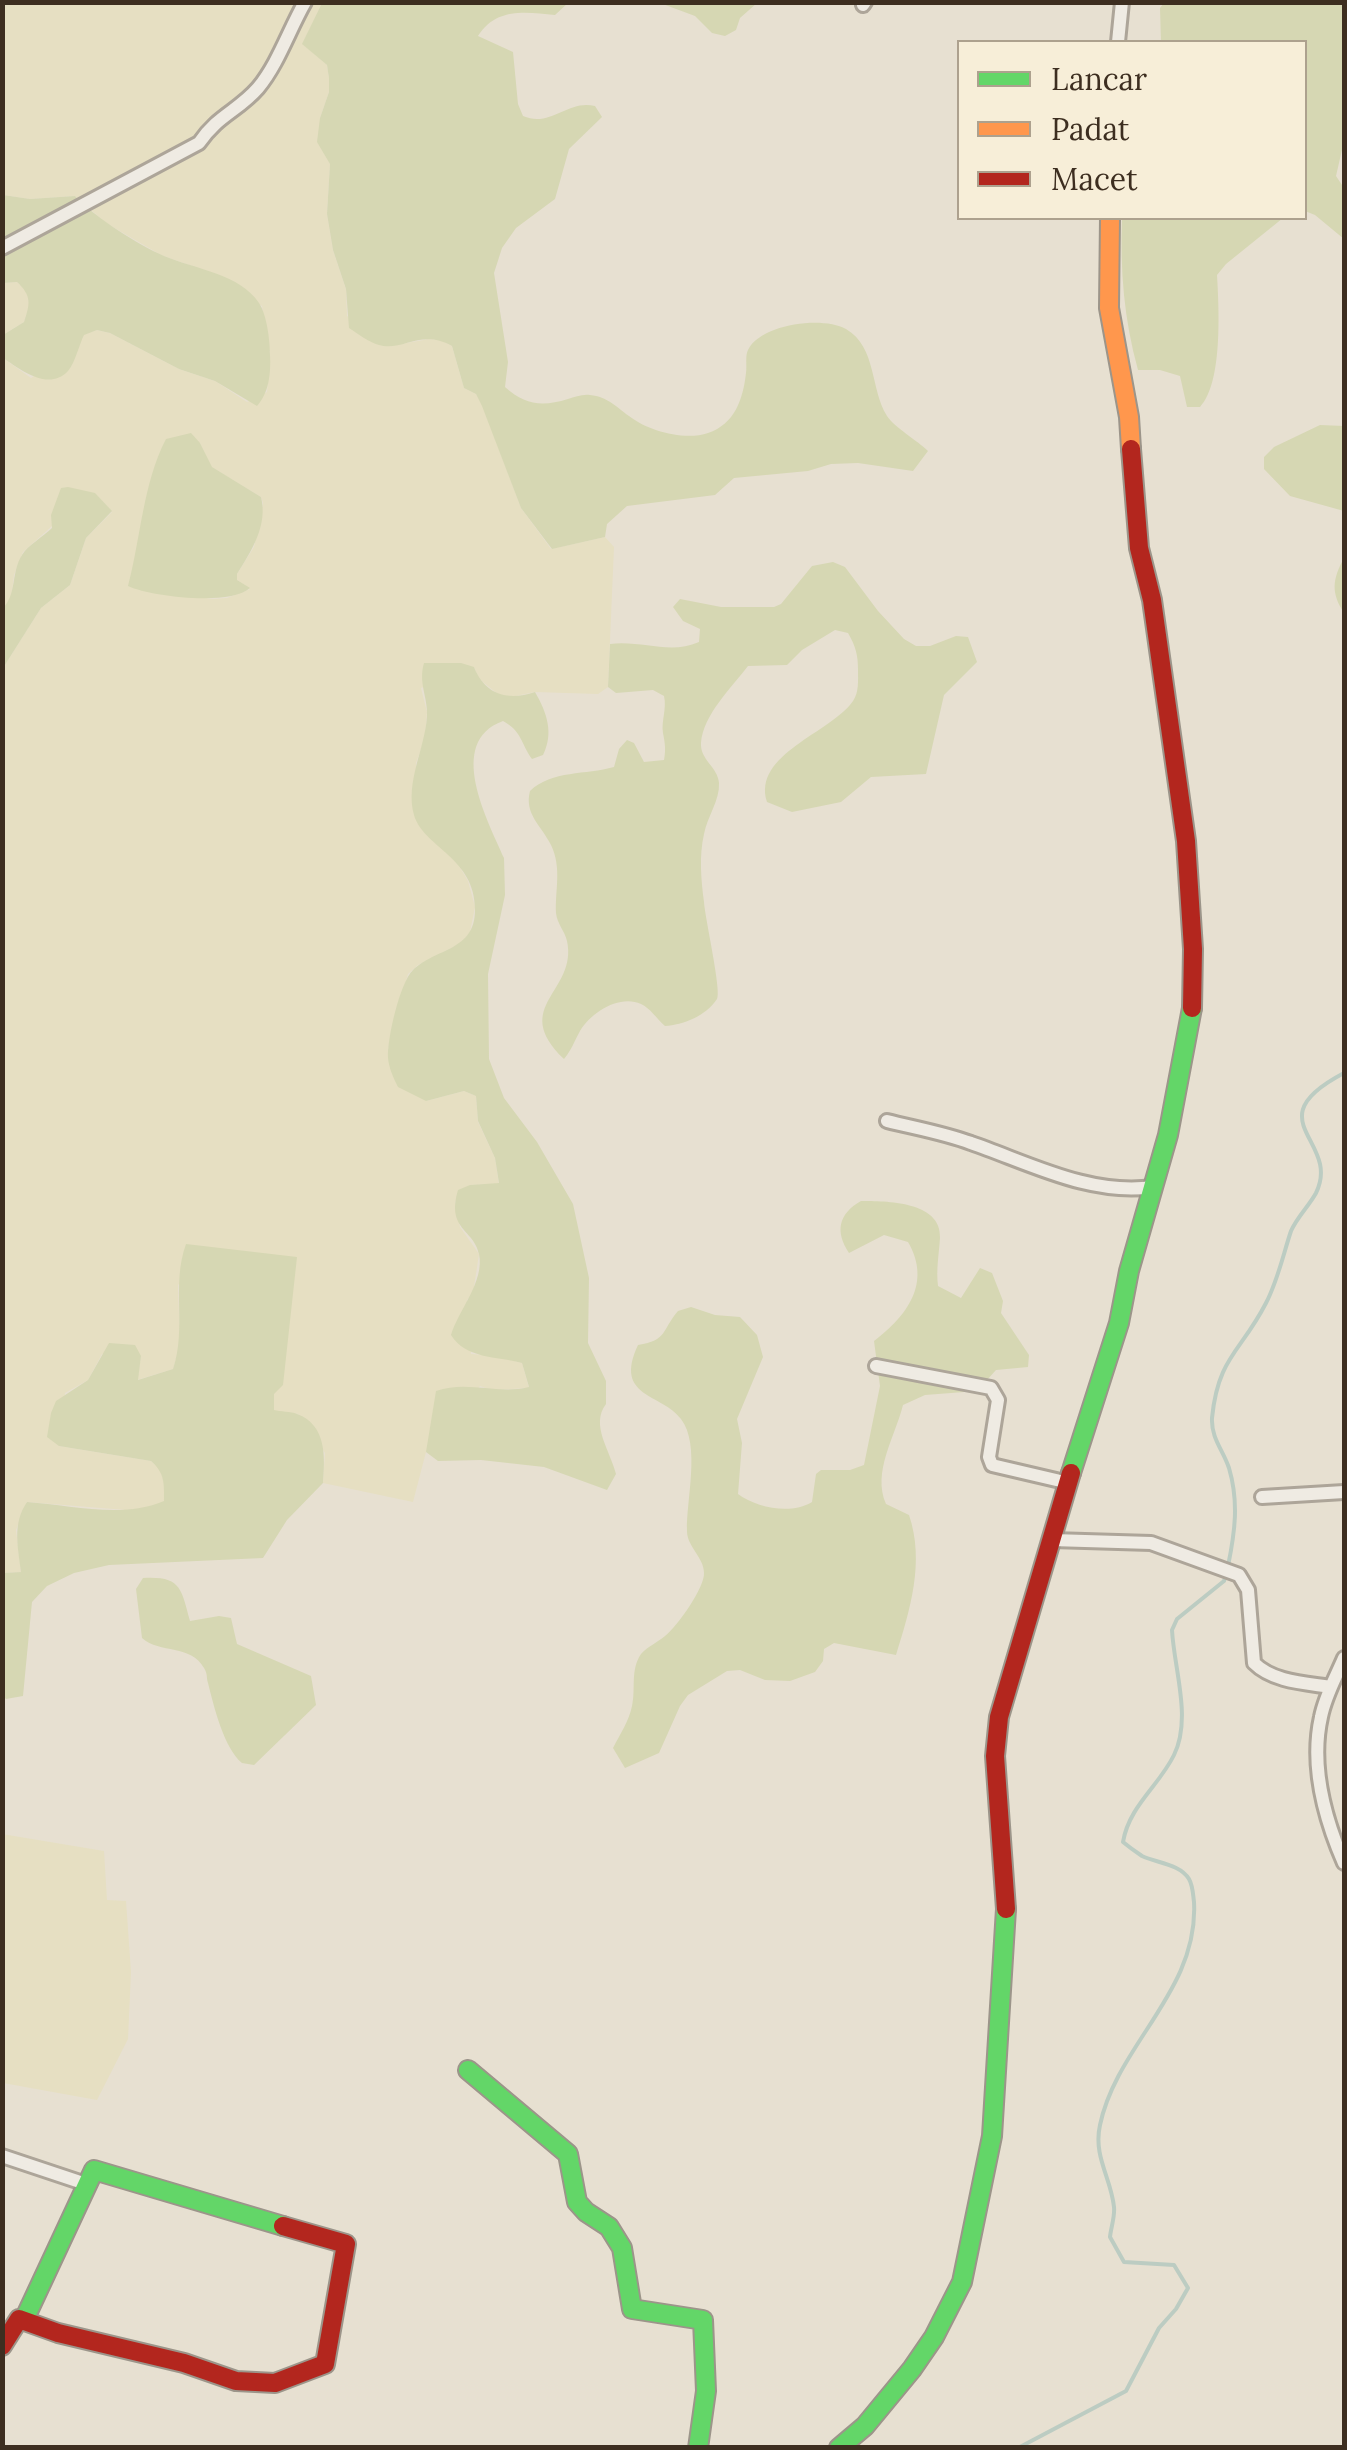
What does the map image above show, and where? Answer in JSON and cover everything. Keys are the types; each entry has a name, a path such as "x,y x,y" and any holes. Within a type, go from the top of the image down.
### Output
{"street":[{"path":"2,248 198,142 212,123 246,101 261,84 305,2"},
{"path":"1118,40 1122,2"},
{"path":"839,2448 865,2426 912,2369 934,2337 962,2282 992,2136 998,2066 1006,1918 995,1756 1000,1717 1119,1323 1168,1135 1192,1013 1186,841 1152,600 1139,548 1129,417 1109,308 1110,220"},
{"path":"887,1121 966,1141 1069,1179 1118,1187 1153,1187"},
{"path":"876,1366 992,1388 998,1400 989,1456 992,1465 1069,1483"},
{"path":"1262,1497 1344,1492"},
{"path":"1052,1540 1151,1542 1240,1575 1248,1590 1254,1662 1276,1677 1331,1687"},
{"path":"1344,1658 1321,1716 1318,1782 1344,1863"},
{"path":"468,2070 568,2154 576,2200 584,2212 610,2225 619,2241 628,2268 625,2293 632,2308 703,2320 706,2390 698,2448"},
{"path":"2,2156 86,2184"},
{"path":"2,2346 13,2324 24,2320 58,2333 184,2363 236,2381 275,2382 325,2364 346,2244 176,2198 94,2170 24,2320"}],"shaded area":[{"path":"3,3 322,3 303,44 327,65 329,92 320,118 330,164 327,214 333,250 346,289 347,316 390,346 429,339 452,346 464,388 476,394 483,406 521,508 551,549 605,537 614,547 608,687 598,694 535,692 511,697 499,695 479,679 474,667 421,688 427,712 425,739 416,763 420,826 458,864 468,881 475,907 470,932 463,942 408,974 388,1049 426,1101 464,1091 476,1096 478,1122 495,1158 499,1184 470,1185 455,1202 460,1227 479,1254 473,1293 467,1300 471,1354 522,1363 529,1388 492,1390 480,1386 426,1452 413,1502 323,1483 325,1453 298,1414 274,1411 274,1394 178,1284 180,1347 173,1369 137,1380 141,1356 102,1354 88,1380 65,1393 59,1446 151,1461 160,1469 164,1502 126,1510 27,1502 16,1530 21,1572 3,1573 3,668 41,608 70,585 86,538 112,512 95,494 89,493 23,552 14,575 11,600 3,608 3,358 31,378 78,347 84,334 97,330 179,369 215,381 247,402 267,392 270,354 262,306 197,268 161,255 106,223 75,196 30,199 3,195","holes":["200,443 211,467 261,497 263,503 254,547 237,574 237,580 250,589 213,599 129,586 141,537"]},
{"path":"17,282 27,291 30,304 24,322 3,335 3,283"},
{"path":"2,1834 104,1851 107,1900 126,1901 131,1972 128,2039 97,2100 3,2083"}],"green space":[{"path":"322,3 568,3 555,15 503,16 478,36 513,52 518,104 523,116 542,119 585,105 595,106 602,117 569,149 555,199 516,228 502,248 494,273 508,362 505,387 512,393 542,403 596,396 656,430 699,435 717,429 736,409 745,383 747,352 755,341 793,325 835,325 846,329 863,346 887,416 928,451 913,471 858,463 831,464 808,471 734,478 715,495 627,506 607,524 605,537 552,549 521,508 482,406 476,394 464,388 452,346 431,339 379,345 349,328 346,289 333,250 327,214 330,164 317,142 329,92 327,65 302,44"},
{"path":"660,3 757,3 740,18 736,30 725,36 712,33 695,16"},
{"path":"1164,3 1344,3 1344,141 1336,176 1344,188 1344,239 1307,212 1307,40 1161,40 1160,8"},
{"path":"3,195 30,199 75,196 142,245 229,279 251,293 264,314 270,349 268,382 257,406 215,381 179,369 97,330 84,335 70,368 60,377 34,376 3,358 3,335 24,322 28,305 17,282 3,283"},
{"path":"1122,220 1281,220 1217,275 1216,363 1213,381 1200,407 1187,407 1180,376 1160,370 1138,370 1129,332"},
{"path":"1320,425 1344,426 1344,511 1290,496 1264,469 1264,457 1274,447"},
{"path":"191,433 212,467 261,497 260,527 237,574 237,580 250,588 240,594 190,598 128,586 158,456 166,439"},
{"path":"61,488 95,493 112,511 86,538 70,585 41,608 3,668 3,608 19,562 28,548 52,528 51,515"},
{"path":"1344,558 1344,613 1335,586"},
{"path":"833,562 845,567 878,611 916,646 930,646 956,636 968,637 977,662 944,695 926,774 871,777 841,802 792,812 767,802 765,785 782,757 853,701 858,686 857,655 848,633 835,630 802,650 787,665 748,666 713,712 701,743 719,783 701,859 717,999 694,1018 665,1026 641,1004 615,1003 585,1024 564,1059 549,1041 543,1025 544,1012 568,959 567,941 556,913 554,854 531,813 530,791 559,776 614,767 619,749 627,740 634,743 644,762 664,760 664,696 653,690 616,693 608,687 610,644 677,647 699,642 700,629 683,621 673,607 680,599 721,607 774,607 781,604 812,566"},
{"path":"424,663 474,667 484,684 498,693 516,696 535,692 548,723 543,755 532,759 518,733 503,721 486,731 476,746 474,764 481,804 504,858 505,895 488,974 489,1059 504,1098 537,1142 573,1204 589,1278 588,1343 606,1381 606,1404 600,1420 616,1474 607,1490 544,1467 481,1460 438,1461 426,1452 436,1391 529,1387 522,1363 473,1353 451,1335 475,1285 480,1264 476,1246 458,1221 458,1190 499,1183 495,1158 478,1121 476,1096 464,1091 426,1101 398,1087 389,1062 392,1025 408,976 469,934 475,910 467,878 427,836 414,815 412,790 427,716"},
{"path":"861,1201 910,1206 932,1217 940,1238 938,1286 961,1298 980,1268 992,1273 1003,1301 1001,1313 1029,1355 1028,1367 996,1370 977,1391 925,1395 903,1405 886,1454 882,1480 886,1504 909,1515 916,1550 910,1603 896,1655 834,1643 824,1649 823,1661 815,1672 790,1681 765,1680 740,1670 727,1671 688,1695 659,1753 625,1768 613,1748 631,1712 638,1660 683,1616 704,1573 687,1531 691,1458 687,1430 673,1411 636,1385 632,1362 638,1345 659,1337 678,1311 691,1307 715,1315 740,1317 757,1335 763,1357 737,1419 742,1443 738,1494 774,1508 794,1508 812,1502 816,1474 821,1470 850,1470 864,1465 880,1386 874,1341 906,1310 916,1285 915,1257 908,1242 884,1235 849,1253 841,1224 847,1212"},
{"path":"186,1244 297,1257 283,1385 274,1394 274,1410 297,1414 314,1426 324,1453 323,1483 287,1520 263,1558 109,1565 74,1573 47,1586 32,1602 23,1696 6,1699 2,1695 3,1573 21,1572 18,1527 27,1502 114,1510 164,1501 161,1474 151,1461 59,1446 47,1437 56,1401 88,1380 109,1343 135,1345 141,1356 138,1380 173,1369"},
{"path":"143,1578 165,1579 177,1586 190,1621 231,1618 237,1644 311,1676 316,1705 254,1765 242,1763 230,1748 206,1672 198,1660 142,1638 136,1589"}],"waterway":[{"path":"1228,1566 1235,1505 1229,1468 1213,1432 1215,1398 1225,1368 1270,1294 1291,1231 1316,1193 1321,1175 1319,1159 1302,1118 1305,1105 1318,1090 1344,1073"},
{"path":"1018,2448 1126,2391 1159,2328 1188,2288 1174,2265 1124,2262 1110,2237 1114,2207 1098,2136 1109,2096 1171,1990 1192,1934 1194,1902 1189,1879 1180,1870 1142,1856 1123,1842 1131,1818 1168,1766 1179,1741 1182,1709 1172,1630 1177,1619 1224,1581 1226,1575"}],"traffic: fast":[{"path":"1071,1473 1119,1323 1129,1271 1168,1135 1192,1008"},
{"path":"839,2448 865,2426 912,2369 934,2337 962,2282 992,2136 1006,1909"},
{"path":"468,2070 568,2154 577,2202 609,2227 622,2248 632,2309 703,2320 706,2391 698,2448"},
{"path":"24,2320 94,2170 283,2226"}],"traffic: slow":[{"path":"1110,220 1109,308 1131,449"}],"traffic: jam":[{"path":"1131,449 1139,548 1152,600 1186,841 1193,949 1192,1008"},
{"path":"1006,1909 995,1756 999,1717 1071,1473"},
{"path":"2,2346 19,2319 58,2333 184,2363 236,2381 275,2383 325,2364 346,2244 283,2226"}]}
